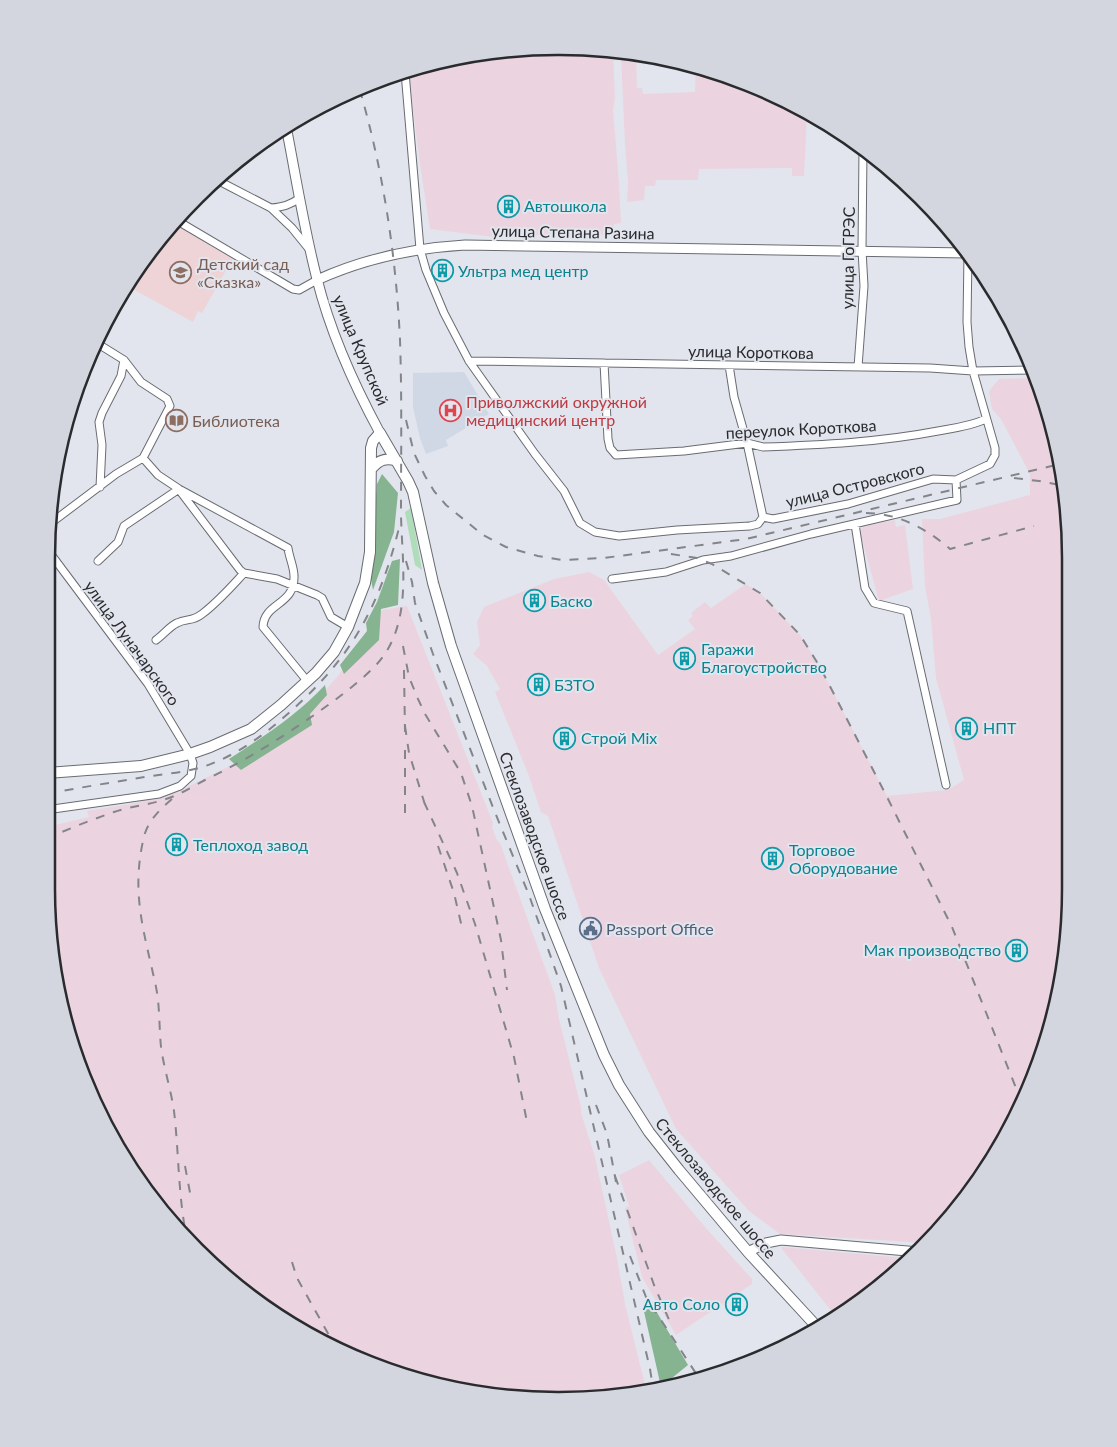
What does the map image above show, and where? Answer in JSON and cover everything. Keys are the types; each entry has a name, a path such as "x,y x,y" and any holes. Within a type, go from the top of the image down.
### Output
{"main road":[{"name":"улица Крупской","path":"380,433 413,492 420,518"},
{"path":"55,772 141,766 210,747 251,728 308,682 327,661 348,627 365,582 370,543 371,452 373,441 380,433"},
{"path":"372,468 383,459 397,461"},
{"name":"Стеклозаводское шоссе","path":"420,518 433,583 451,646 545,909 604,1055 619,1085 649,1132 748,1252 814,1323"}],"street":[{"path":"405,80 420,249 426,270 444,313 469,361"},
{"name":"улица Крупской","path":"288,134 317,280 339,345 380,433"},
{"name":"улица ГоГРЭС","path":"858,367 864,286 862,250 863,158"},
{"path":"223,183 271,208 292,228 310,250"},
{"path":"271,208 282,208 291,205 300,198"},
{"path":"183,224 294,289 299,290 317,280"},
{"name":"улица Степана Разина","path":"317,280 354,266 420,249 466,245 862,250"},
{"path":"862,250 959,254"},
{"path":"968,266 967,328 973,370 986,419"},
{"path":"57,519 129,466 143,458 170,406 167,399 141,382 124,360 102,346"},
{"path":"100,487 102,445 99,422 121,376 124,360"},
{"name":"улица Короткова","path":"469,361 1025,370"},
{"name":"улица Островского","path":"469,361 534,454 564,491 580,523 604,535 618,536 677,530 750,526 758,524 763,517 773,520 848,504 934,479 956,480 984,468 993,460 995,448 986,419"},
{"name":"переулок Короткова","path":"604,363 608,439 610,448 616,455 684,451 747,443 771,447 876,440 976,424 986,419"},
{"path":"729,365 734,397 747,443 763,517"},
{"path":"143,458 158,475 179,489 288,548 295,574 294,586 289,596 266,614 263,620 263,628 308,682"},
{"path":"612,579 666,572 703,560 731,556 811,534 957,500 956,480"},
{"path":"98,561 118,542 124,526 179,489"},
{"path":"179,489 240,570 244,573 277,579 322,598 326,610 331,617 348,627"},
{"path":"855,524 865,588 874,603 907,611 946,785"},
{"name":"улица Луначарского","path":"55,561 148,684 190,754"},
{"path":"156,640 175,624 191,620 203,614 244,573"},
{"path":"55,809 159,794 173,790 191,776 193,763 190,754"},
{"path":"748,1252 766,1243 781,1240 908,1251"}],"shaded area":[{"path":"558,55 613,58 615,98 613,109 621,223 614,224 614,235 558,234 494,237 430,229 409,78 428,72 493,59"},
{"path":"621,59 636,61 637,88 642,88 643,94 695,92 696,74 751,93 807,120 804,176 792,176 792,168 699,169 698,180 656,180 655,186 645,186 644,200 627,202 628,182"},
{"name":"Детский сад «Сказка»","path":"181,226 234,256 202,313 198,311 193,322 133,289 159,252"},
{"name":"Приволжский окружной медицинский центр","path":"464,372 489,414 446,440 448,446 426,454 420,438 413,407 413,373"},
{"path":"1028,378 1045,428 1058,493 1061,526 1061,921 1058,954 1045,1019 1024,1081 995,1140 958,1195 917,1242 780,1234 749,1211 676,1129 599,968 548,816 541,812 529,776 495,692 500,689 487,666 473,654 480,645 477,622 484,607 554,579 589,572 604,580 658,655 695,629 688,620 693,616 691,613 705,602 711,608 746,584 760,593 800,635 820,667 887,796 948,790 964,780 936,678 931,619 925,586 922,519 940,519 1030,495 1030,474 1001,419 992,409 989,391 999,379"},
{"path":"895,520 896,527 905,525 913,589 879,601 860,532 863,526"},
{"path":"407,606 493,823 492,827 500,843 555,995 581,1113 595,1157 625,1304 645,1384 591,1391 558,1392 493,1388 428,1375 397,1365 366,1354 307,1325 252,1288 227,1267 202,1245 159,1195 122,1140 93,1081 82,1050 72,1019 59,954 56,921 55,825 89,817 87,811 136,803 177,792 236,763 311,707 337,677 362,643 382,610"},
{"path":"649,1160 705,1227 752,1279 752,1284 676,1335 642,1277 625,1208 629,1206 619,1175"},
{"path":"782,1247 901,1257 865,1288 832,1311"}],"green space":[{"path":"382,474 398,493 394,532 373,590 370,574 377,484"},
{"path":"411,508 422,570 415,565 405,512"},
{"path":"400,559 398,605 381,609 379,640 344,674 340,665 367,631 366,623 377,602 392,561"},
{"path":"325,685 327,695 310,714 312,725 241,770 229,759 291,716"},
{"path":"649,1299 688,1365 671,1379 660,1381 643,1307"}],"railway":[{"path":"55,835 114,812 160,801 176,795 262,749 317,713 363,678 377,664 388,648 396,631 403,593 401,362 398,308 387,212 375,149 361,95"},
{"path":"406,420 414,453 434,491 446,505 483,535 506,547 538,556 562,560 604,558 746,539 1053,466"},
{"path":"1014,478 1056,484"},
{"path":"866,513 901,519 932,535 950,549 1034,526"},
{"path":"55,793 199,768 233,754 264,733 306,697 326,676 357,634 381,585 399,528"},
{"path":"671,554 697,558 712,564 760,593 800,635 820,667 952,927 1018,1093"},
{"path":"406,561 415,603 433,654 529,895 561,986 652,1383"},
{"path":"403,646 409,677 418,699 461,773 472,806 501,940 507,990"},
{"path":"404,670 405,732"},
{"path":"405,726 409,753 426,808"},
{"path":"405,750 405,814"},
{"path":"172,799 153,818 147,829 138,880 141,915 157,995 162,1055 174,1111 184,1225"},
{"path":"424,802 457,873 475,924 514,1057 527,1122"},
{"path":"438,846 454,893 463,932"},
{"path":"596,1105 607,1134 616,1182"},
{"path":"185,1166 191,1198"},
{"path":"615,1176 654,1285 670,1322"},
{"path":"630,1256 646,1297 696,1373"},
{"path":"292,1262 297,1278 330,1337"}],"place":[{"name":"Автошкола","path":"508,206"},
{"name":"Ультра мед центр","path":"442,271"},
{"name":"Детский сад «Сказка»","path":"181,273"},
{"name":"Приволжский окружной медицинский центр","path":"450,411"},
{"name":"Библиотека","path":"176,421"},
{"name":"Баско","path":"534,601"},
{"name":"Гаражи Благоустройство","path":"685,658"},
{"name":"БЗТО","path":"538,685"},
{"name":"НПТ","path":"967,728"},
{"name":"Строй Mix","path":"565,738"},
{"name":"Теплоход завод","path":"177,845"},
{"name":"Торговое Оборудование","path":"773,859"},
{"name":"Passport Office","path":"590,929"},
{"name":"Мак производство","path":"1017,950"},
{"name":"Авто Соло","path":"736,1304"}]}
